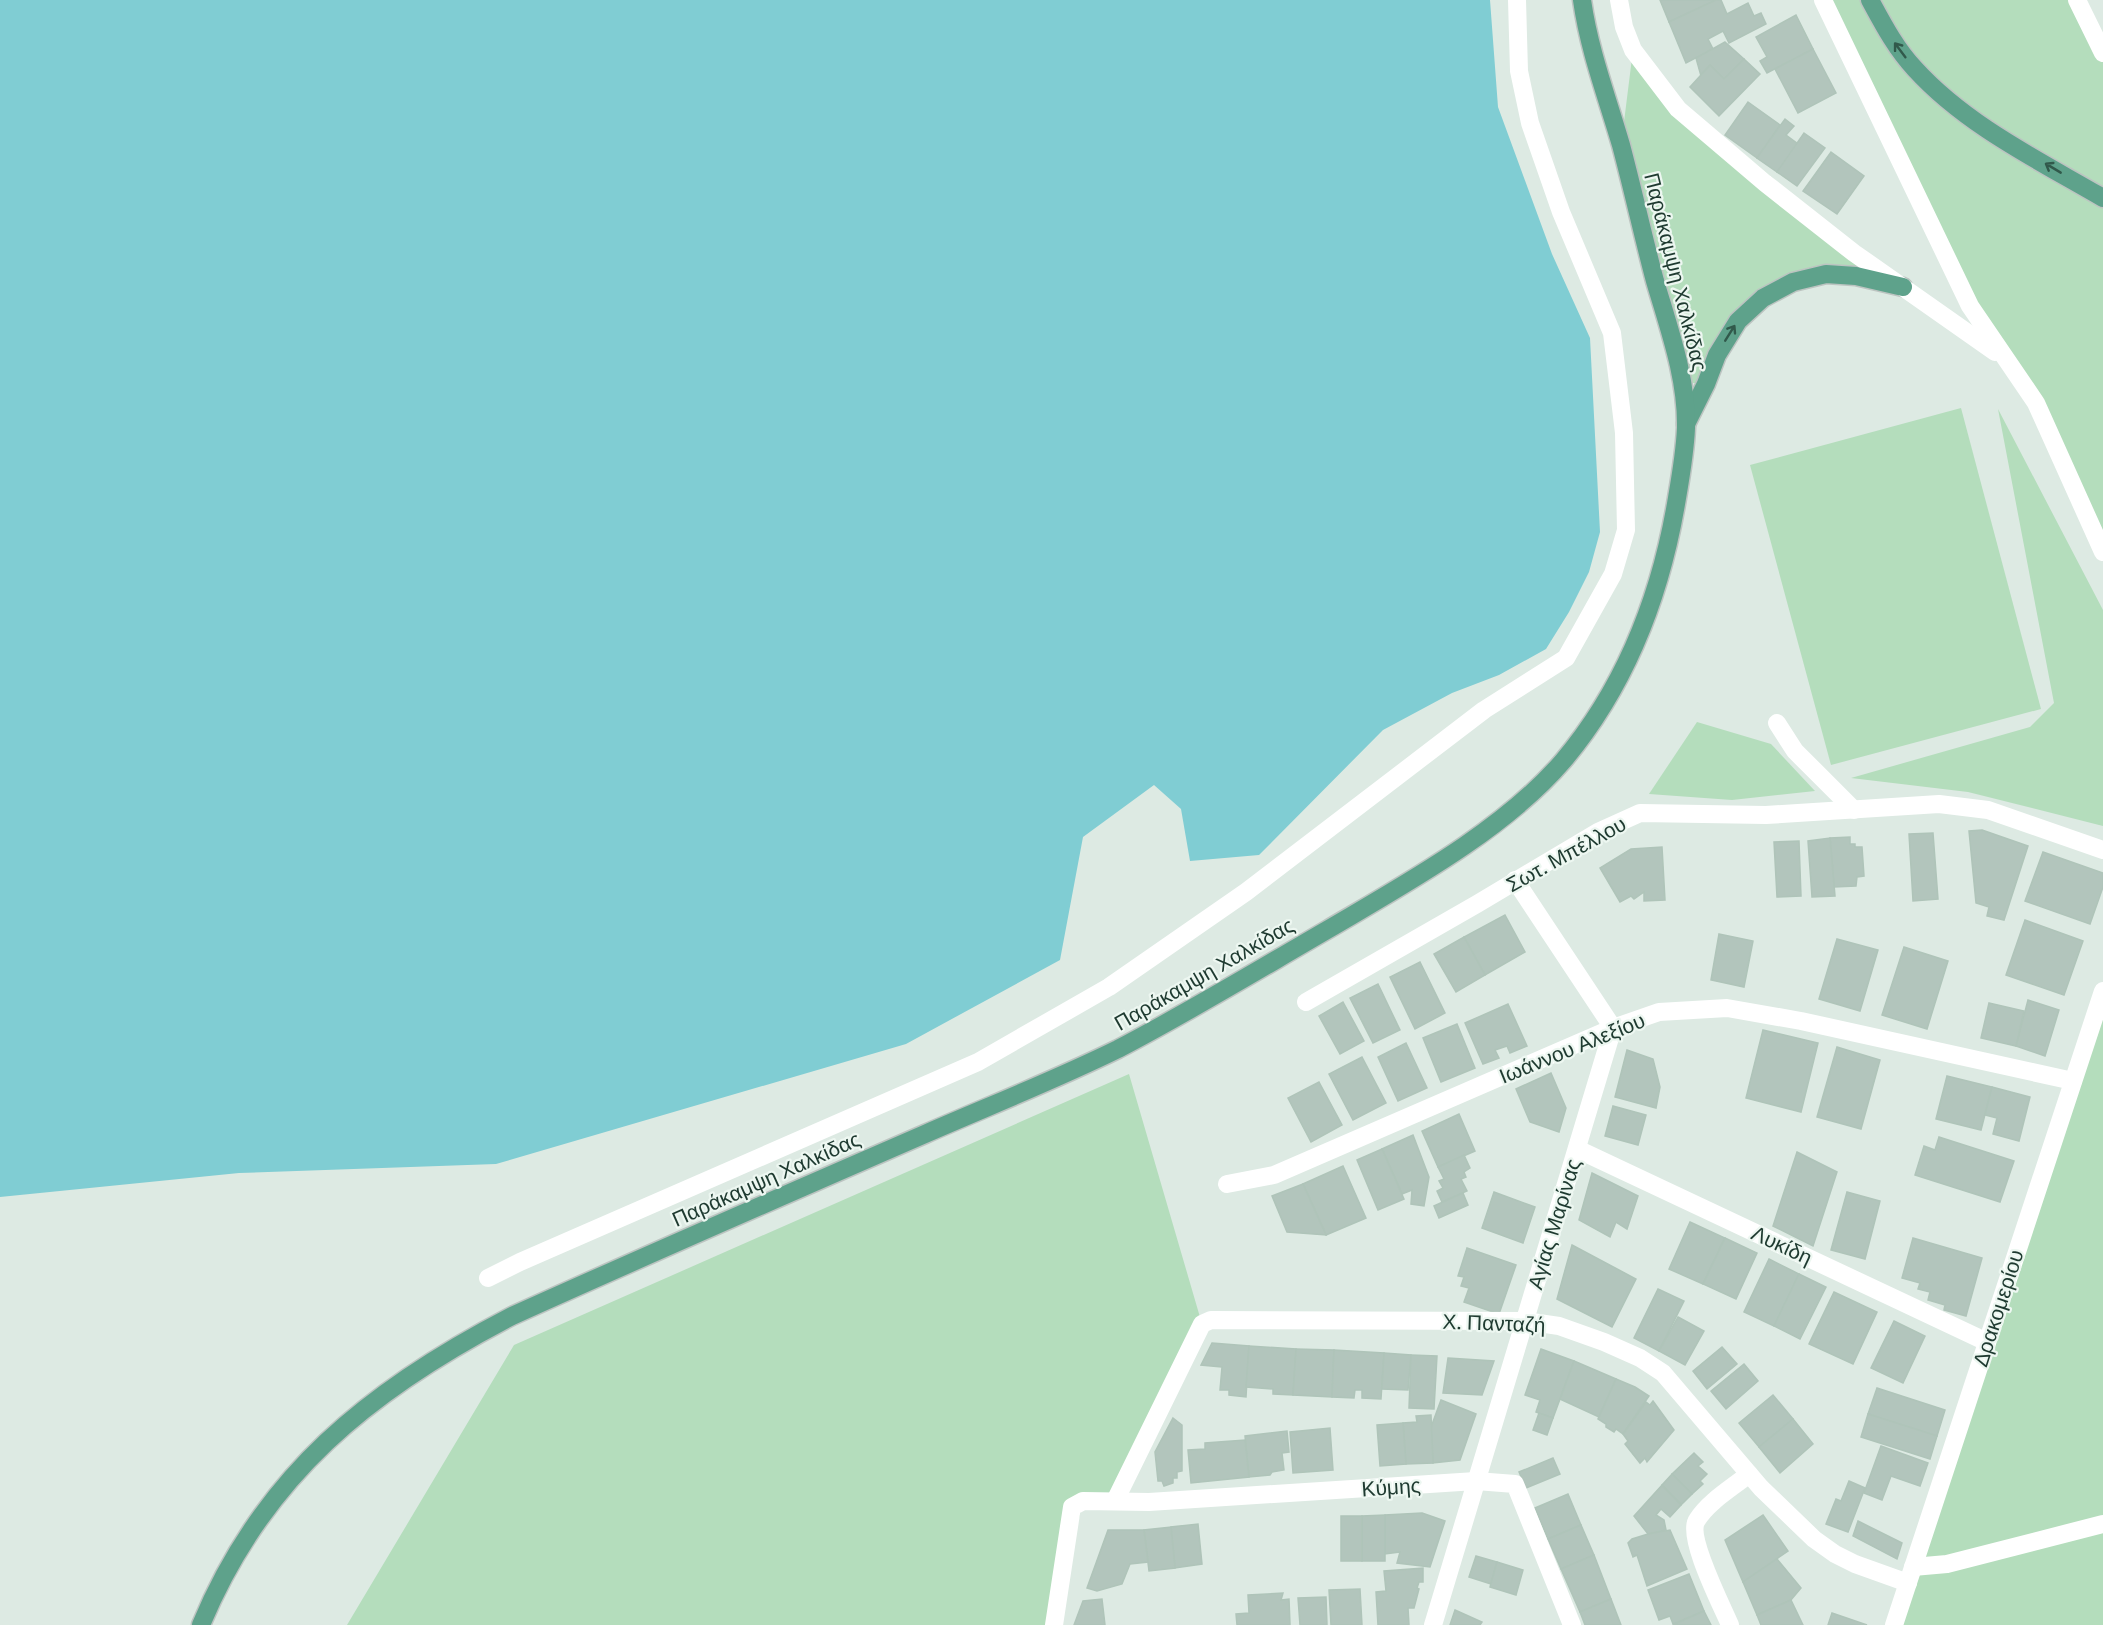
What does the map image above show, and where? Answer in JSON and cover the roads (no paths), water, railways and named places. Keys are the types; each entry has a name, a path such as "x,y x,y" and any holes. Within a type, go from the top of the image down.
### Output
{"main road":[{"name":"Παράκαμψη Χαλκίδας","path":"201,1625 217,1587 246,1537 299,1468 344,1426 430,1362 512,1316 1115,1050 1188,1011 1385,896 1489,828 1526,799 1560,765 1592,725 1615,686 1634,647 1660,578 1683,466 1686,423 1676,348 1656,284 1621,146 1587,35 1582,0"},
{"path":"1870,0 1892,39 1914,69 1959,109 1998,136 2103,198"},
{"path":"1686,423 1706,384 1717,355 1738,321 1763,298 1793,282 1826,274 1856,276 1903,288"}],"street":[{"path":"488,1278 978,1062 1109,987 1246,892 1484,710 1566,658 1613,574 1626,530 1624,433 1612,333 1562,212 1530,123 1519,71 1517,0"},
{"path":"1619,0 1624,27 1633,50 1678,109 1765,183 1854,253 2005,358"},
{"path":"1823,0 1970,306 2036,403 2103,552"},
{"path":"2077,0 2103,53"},
{"path":"1777,723 1795,751 1854,810"},
{"name":"Σωτ. Μπέλλου","path":"1306,1002 1598,832 1640,813 1737,815 1939,804 1988,810 2103,850"},
{"path":"1515,880 1613,1028"},
{"name":"Δρακομερίου","path":"1894,1625 2103,992"},
{"name":"Ιωάννου Αλεξίου","path":"1227,1184 1274,1175 1613,1028 1659,1012 1727,1008 1801,1021 2073,1081"},
{"name":"Αγίας Μαρίνας","path":"1433,1625 1613,1028"},
{"name":"Λυκίδη","path":"1577,1149 1987,1342"},
{"name":"Χ. Πανταζή","path":"1115,1501 1202,1324 1211,1320 1525,1322 1559,1326 1604,1342 1640,1358 1663,1373 1761,1488 1814,1539 1835,1554 1855,1564 1910,1575"},
{"path":"1730,1625 1697,1548 1694,1534 1695,1522 1711,1504 1749,1474"},
{"name":"Κύμης","path":"1054,1625 1072,1507 1083,1501 1149,1502 1476,1481 1515,1484 1572,1625"},
{"path":"1910,1575 2103,1524"}],"water":[{"path":"0,0 1490,0 1498,107 1552,254 1590,338 1600,532 1589,572 1569,612 1546,649 1499,675 1452,693 1383,730 1259,855 1190,861 1181,809 1154,785 1083,837 1060,960 906,1044 496,1164 239,1173 0,1197"}]}
